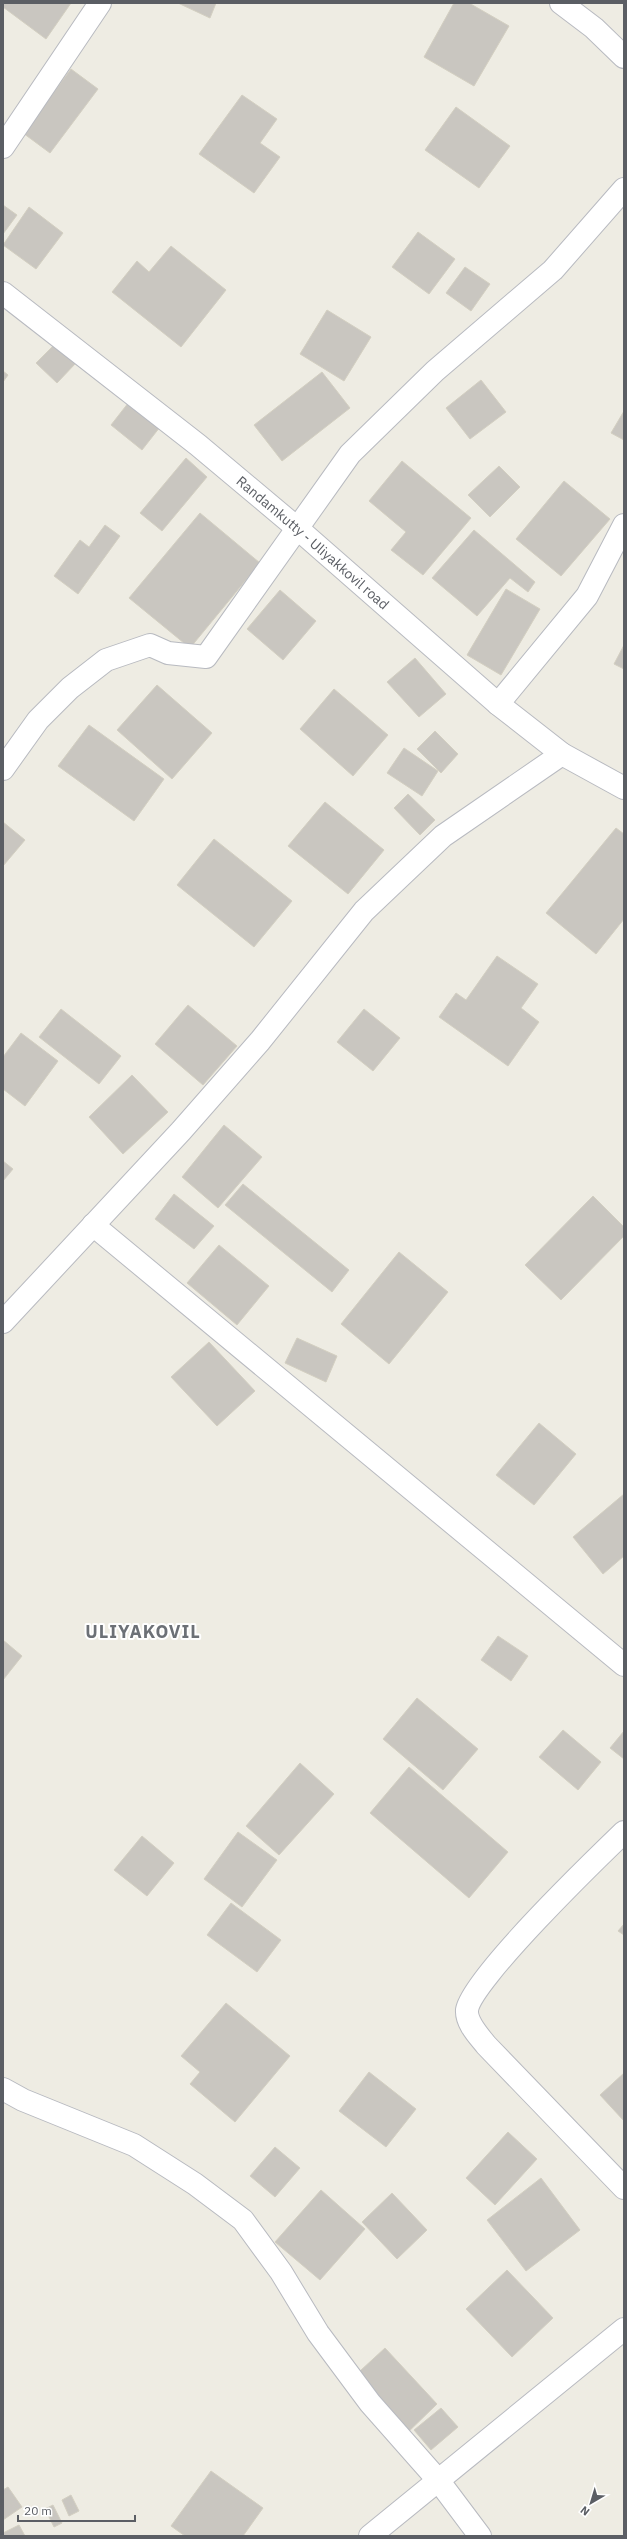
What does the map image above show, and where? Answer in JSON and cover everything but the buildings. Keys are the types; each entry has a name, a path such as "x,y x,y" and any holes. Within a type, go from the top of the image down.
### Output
{"street":[{"path":"3,147 100,3"},
{"path":"561,3 594,28 624,57"},
{"path":"3,769 38,720 70,688 106,660 150,645 168,653 206,657 350,454 435,371 553,270 624,189"},
{"name":"Randamkutty - Uliyakkovil road","path":"3,293 198,444 297,528 498,704 562,754 624,788"},
{"path":"498,704 587,596 624,525"},
{"path":"3,1322 181,1131 260,1040 364,911 443,836 562,754"},
{"path":"93,1225 624,1666"},
{"path":"624,1832 592,1862 495,1967 475,1993 467,2011 471,2025 486,2045 567,2127 624,2188"},
{"path":"3,2089 23,2100 134,2145 194,2184 243,2220 281,2272 318,2333 370,2403 438,2480 480,2536"},
{"path":"370,2536 624,2329"}],"district":[{"name":"ULIYAKOVIL","path":"143,1632"}]}
